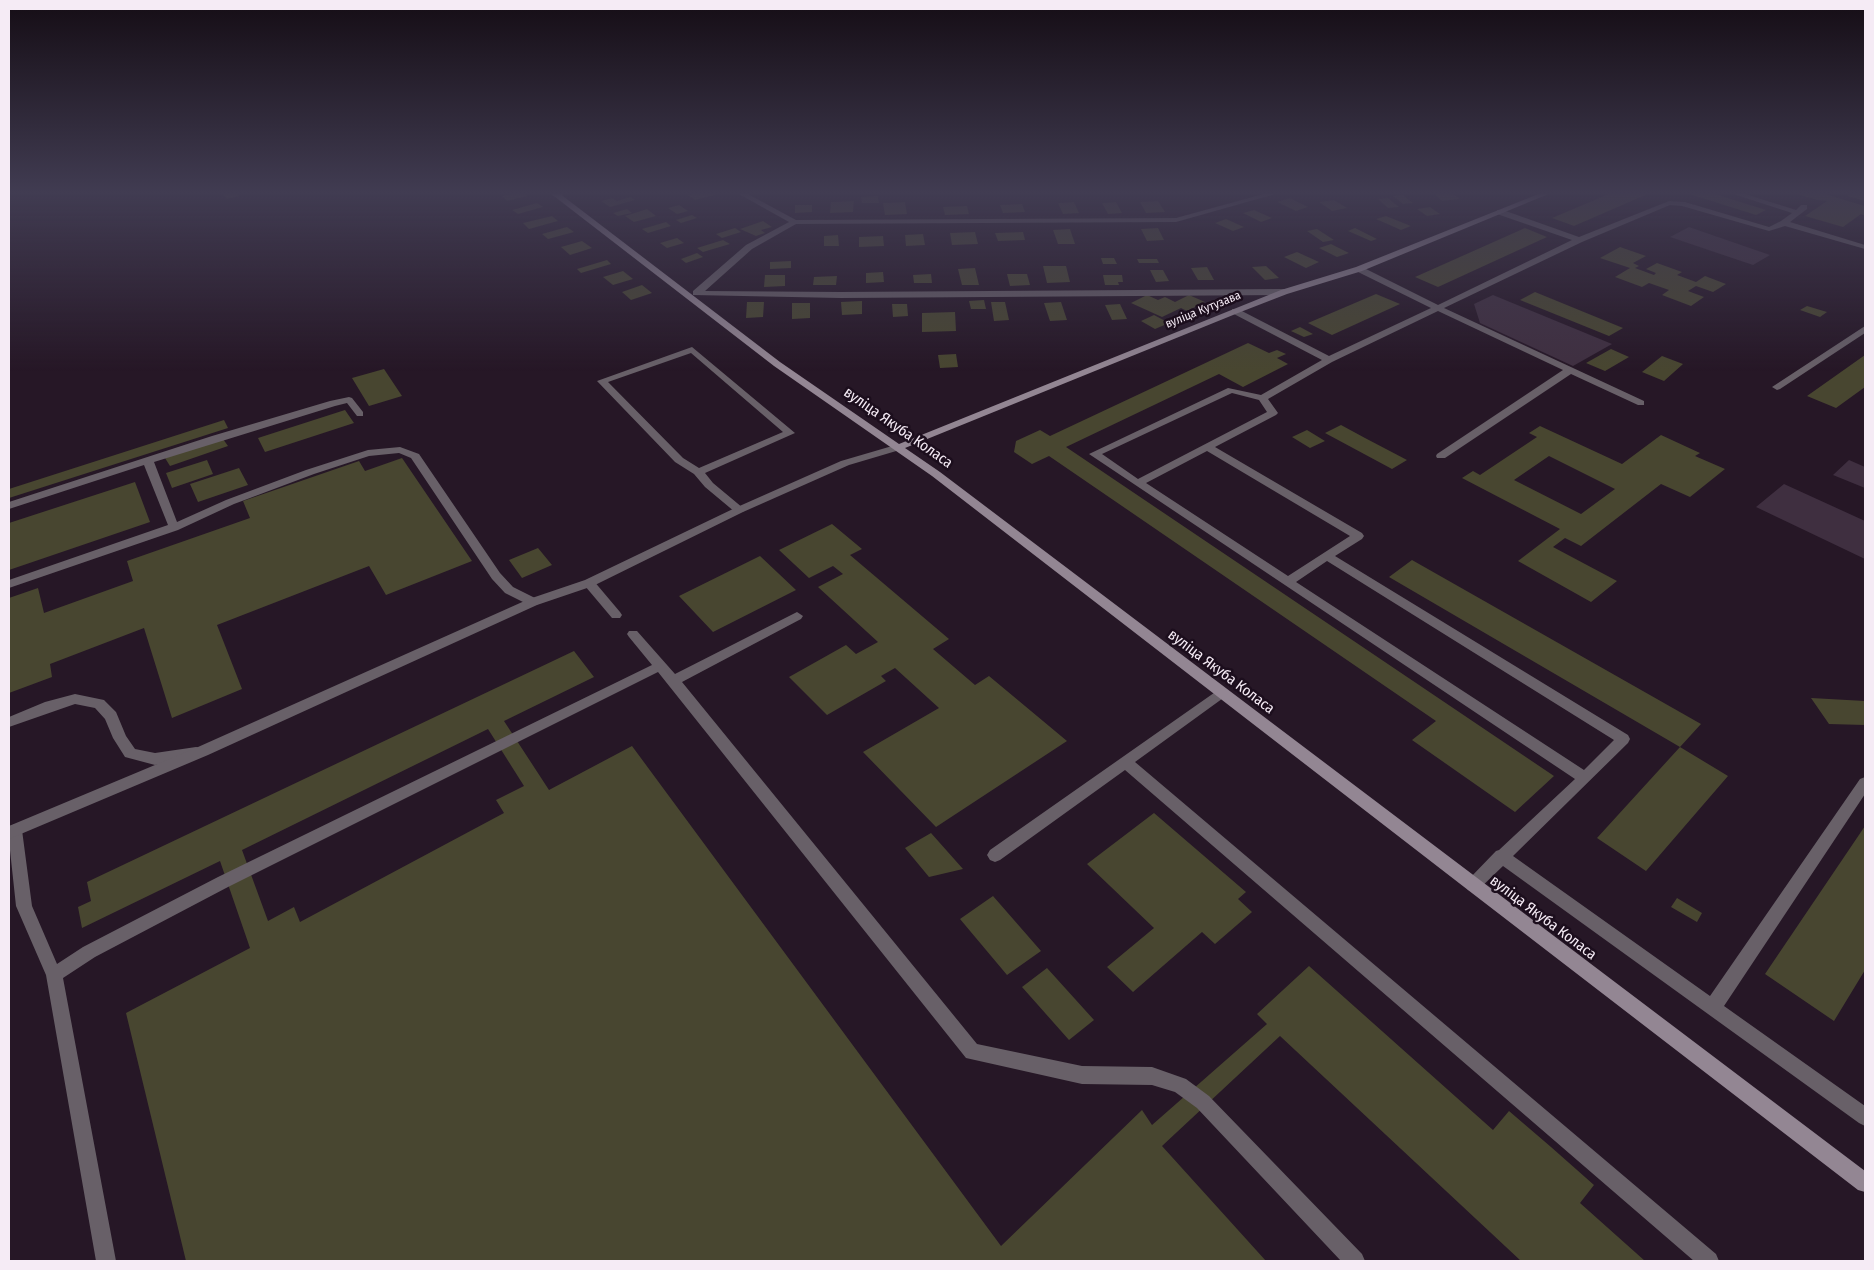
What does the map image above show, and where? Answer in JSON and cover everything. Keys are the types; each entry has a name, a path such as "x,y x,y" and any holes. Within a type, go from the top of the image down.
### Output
{"main road":[{"name":"вуліца Якуба Коласа","path":"637,252 693,293 777,364 899,447 1865,1183"},
{"name":"вуліца Кутузава","path":"899,447 1235,311 1284,292 1360,269 1401,252"}],"street":[{"path":"693,293 743,252"},
{"path":"1262,398 1329,360 1554,252"},
{"path":"1360,269 1438,308 1640,403"},
{"path":"693,293 841,295 1284,292"},
{"path":"1235,311 1329,360"},
{"path":"1777,387 1865,329"},
{"path":"698,472 790,433 692,350 602,380 679,460 698,472 709,484 740,510"},
{"path":"1441,456 1570,370"},
{"path":"1138,483 1273,413 1262,398 1231,390 1094,454 1585,778"},
{"path":"9,506 216,438 334,403 349,400 360,414"},
{"path":"106,1261 54,975 24,906 12,832 204,750 534,602 588,583 740,510 845,463 899,447"},
{"path":"1208,447 1358,536 1288,582"},
{"path":"9,584 174,527 230,502 310,472 368,453 400,450 415,456 496,576 509,590 534,602"},
{"path":"148,461 174,527"},
{"path":"1327,556 1623,740 1472,885"},
{"path":"588,583 616,615"},
{"path":"673,681 797,616"},
{"path":"633,634 972,1052 1082,1075 1152,1076 1180,1085 1203,1102 1355,1261"},
{"path":"54,975 89,952 223,882 660,666"},
{"path":"994,855 1221,693"},
{"path":"9,722 50,706 75,699 99,704 111,716 120,738 130,753 155,759 204,750"},
{"path":"1126,762 1709,1261"},
{"path":"1713,1007 1865,783"},
{"path":"1501,856 1865,1117"}],"shaded area":[{"path":"1715,252 1762,252 1770,255 1753,265"},
{"path":"1493,295 1612,344 1573,366 1480,323 1474,304"},
{"path":"1849,460 1865,467 1865,488 1833,475"},
{"path":"1784,484 1865,521 1865,559 1756,507"}],"building":[{"path":"567,252 579,252 570,255"},
{"path":"1298,252 1319,262 1306,268 1284,257"},
{"path":"1328,252 1349,253 1337,257"},
{"path":"1471,252 1514,252 1438,287 1415,277"},
{"path":"1610,252 1635,252 1646,256 1633,263 1639,266 1635,268 1654,275 1656,273 1646,269 1657,263 1682,272 1677,275 1696,282 1705,276 1726,284 1713,292 1696,286 1688,291 1704,297 1691,306 1662,295 1669,290 1649,283 1642,287 1615,277 1630,268 1600,258"},
{"path":"697,253 703,257 686,263 681,259"},
{"path":"1101,258 1114,258 1117,264 1103,264"},
{"path":"1137,259 1157,259 1159,263 1139,263"},
{"path":"607,260 611,264 581,273 577,269"},
{"path":"791,261 791,268 770,269 770,262"},
{"path":"1043,266 1066,266 1070,282 1047,283"},
{"path":"1266,266 1279,278 1265,280 1252,267"},
{"path":"1207,267 1214,280 1198,280 1191,268"},
{"path":"975,268 979,285 962,285 958,269"},
{"path":"1150,270 1163,270 1169,281 1156,282"},
{"path":"623,271 633,279 613,285 603,277"},
{"path":"883,272 884,282 866,283 866,273"},
{"path":"931,274 932,283 914,283 913,275"},
{"path":"1007,274 1027,274 1030,285 1010,286"},
{"path":"765,275 785,275 785,286 764,287"},
{"path":"1103,275 1122,275 1123,282 1118,282 1119,285 1105,285"},
{"path":"837,276 836,285 813,285 814,277"},
{"path":"642,285 652,293 631,300 622,292"},
{"path":"1535,292 1623,328 1609,336 1520,300"},
{"path":"1376,294 1400,304 1332,335 1308,323"},
{"path":"1147,295 1158,300 1165,297 1175,302 1189,295 1205,302 1187,311 1181,308 1162,317 1131,303"},
{"path":"984,300 986,309 971,309 969,301"},
{"path":"862,301 862,314 842,315 841,302"},
{"path":"747,302 764,302 763,317 746,318"},
{"path":"991,302 1005,302 1009,320 994,321"},
{"path":"1061,302 1067,320 1050,321 1044,303"},
{"path":"792,303 810,303 810,318 792,319"},
{"path":"892,304 907,304 908,316 893,317"},
{"path":"1120,304 1127,319 1112,320 1105,305"},
{"path":"1807,306 1827,312 1820,317 1800,310"},
{"path":"955,312 956,331 922,332 922,313"},
{"path":"1154,315 1169,323 1155,329 1141,321"},
{"path":"1300,327 1313,334 1304,337 1291,331"},
{"path":"1248,343 1269,353 1277,350 1286,354 1277,358 1288,364 1243,387 1219,374 1066,447 1554,776 1515,812 1412,740 1436,721 1049,456 1032,464 1014,452 1016,441 1040,430 1050,436"},
{"path":"1611,349 1629,357 1605,371 1586,363"},
{"path":"956,354 958,367 940,368 938,355"},
{"path":"1865,355 1865,387 1836,408 1807,396"},
{"path":"1662,356 1683,364 1664,381 1642,372"},
{"path":"384,369 402,396 369,406 352,378"},
{"path":"345,410 354,423 265,452 258,438"},
{"path":"224,420 228,428 9,498 9,489"},
{"path":"1341,425 1407,460 1392,469 1325,433"},
{"path":"1540,426 1622,464 1661,435 1700,453 1695,456 1725,469 1690,497 1661,484 1581,546 1565,538 1553,547 1617,581 1591,602 1518,561 1560,529 1462,478 1473,471 1480,475 1537,437 1529,433","holes":["1549,456 1615,489 1581,514 1514,480"]},
{"path":"1307,430 1325,441 1310,448 1292,437"},
{"path":"223,439 228,446 170,466 165,458"},
{"path":"402,458 472,561 386,595 369,566 217,625 242,689 172,718 144,628 50,664 52,677 9,693 9,598 38,588 44,613 133,581 127,561 250,518 243,501 359,461 365,471"},
{"path":"207,460 213,474 172,488 166,473"},
{"path":"239,468 248,485 198,502 190,484"},
{"path":"135,482 150,522 9,570 9,523"},
{"path":"832,524 862,549 850,555 949,639 933,649 975,685 989,676 1067,741 936,827 863,752 939,708 895,668 881,676 886,681 827,715 789,677 846,645 856,654 878,642 818,587 843,574 833,566 809,578 779,550"},
{"path":"538,548 552,565 522,578 509,560"},
{"path":"760,556 796,590 713,632 679,596"},
{"path":"1412,560 1701,724 1680,747 1389,577"},
{"path":"574,651 594,677 504,721 549,790 632,746 1001,1246 1142,1110 1152,1125 1267,1024 1257,1014 1309,966 1493,1130 1509,1111 1551,1147 1594,1185 1580,1203 1645,1261 1521,1261 1280,1036 1162,1146 1266,1261 186,1261 126,1013 250,948 220,861 82,928 78,907 91,901 87,882","holes":["488,729 524,786 496,800 504,813 300,922 294,907 268,921 242,850"]},
{"path":"1811,698 1865,701 1865,725 1829,724"},
{"path":"1680,747 1728,776 1646,871 1597,838"},
{"path":"1154,813 1246,892 1238,899 1252,912 1215,944 1202,932 1133,992 1107,967 1154,928 1087,864"},
{"path":"1865,826 1865,970 1834,1021 1765,974"},
{"path":"931,833 963,869 929,877 905,848"},
{"path":"993,896 1041,951 1007,975 960,919"},
{"path":"1677,898 1702,913 1697,922 1671,907"},
{"path":"1047,968 1094,1020 1069,1040 1022,987"}]}
